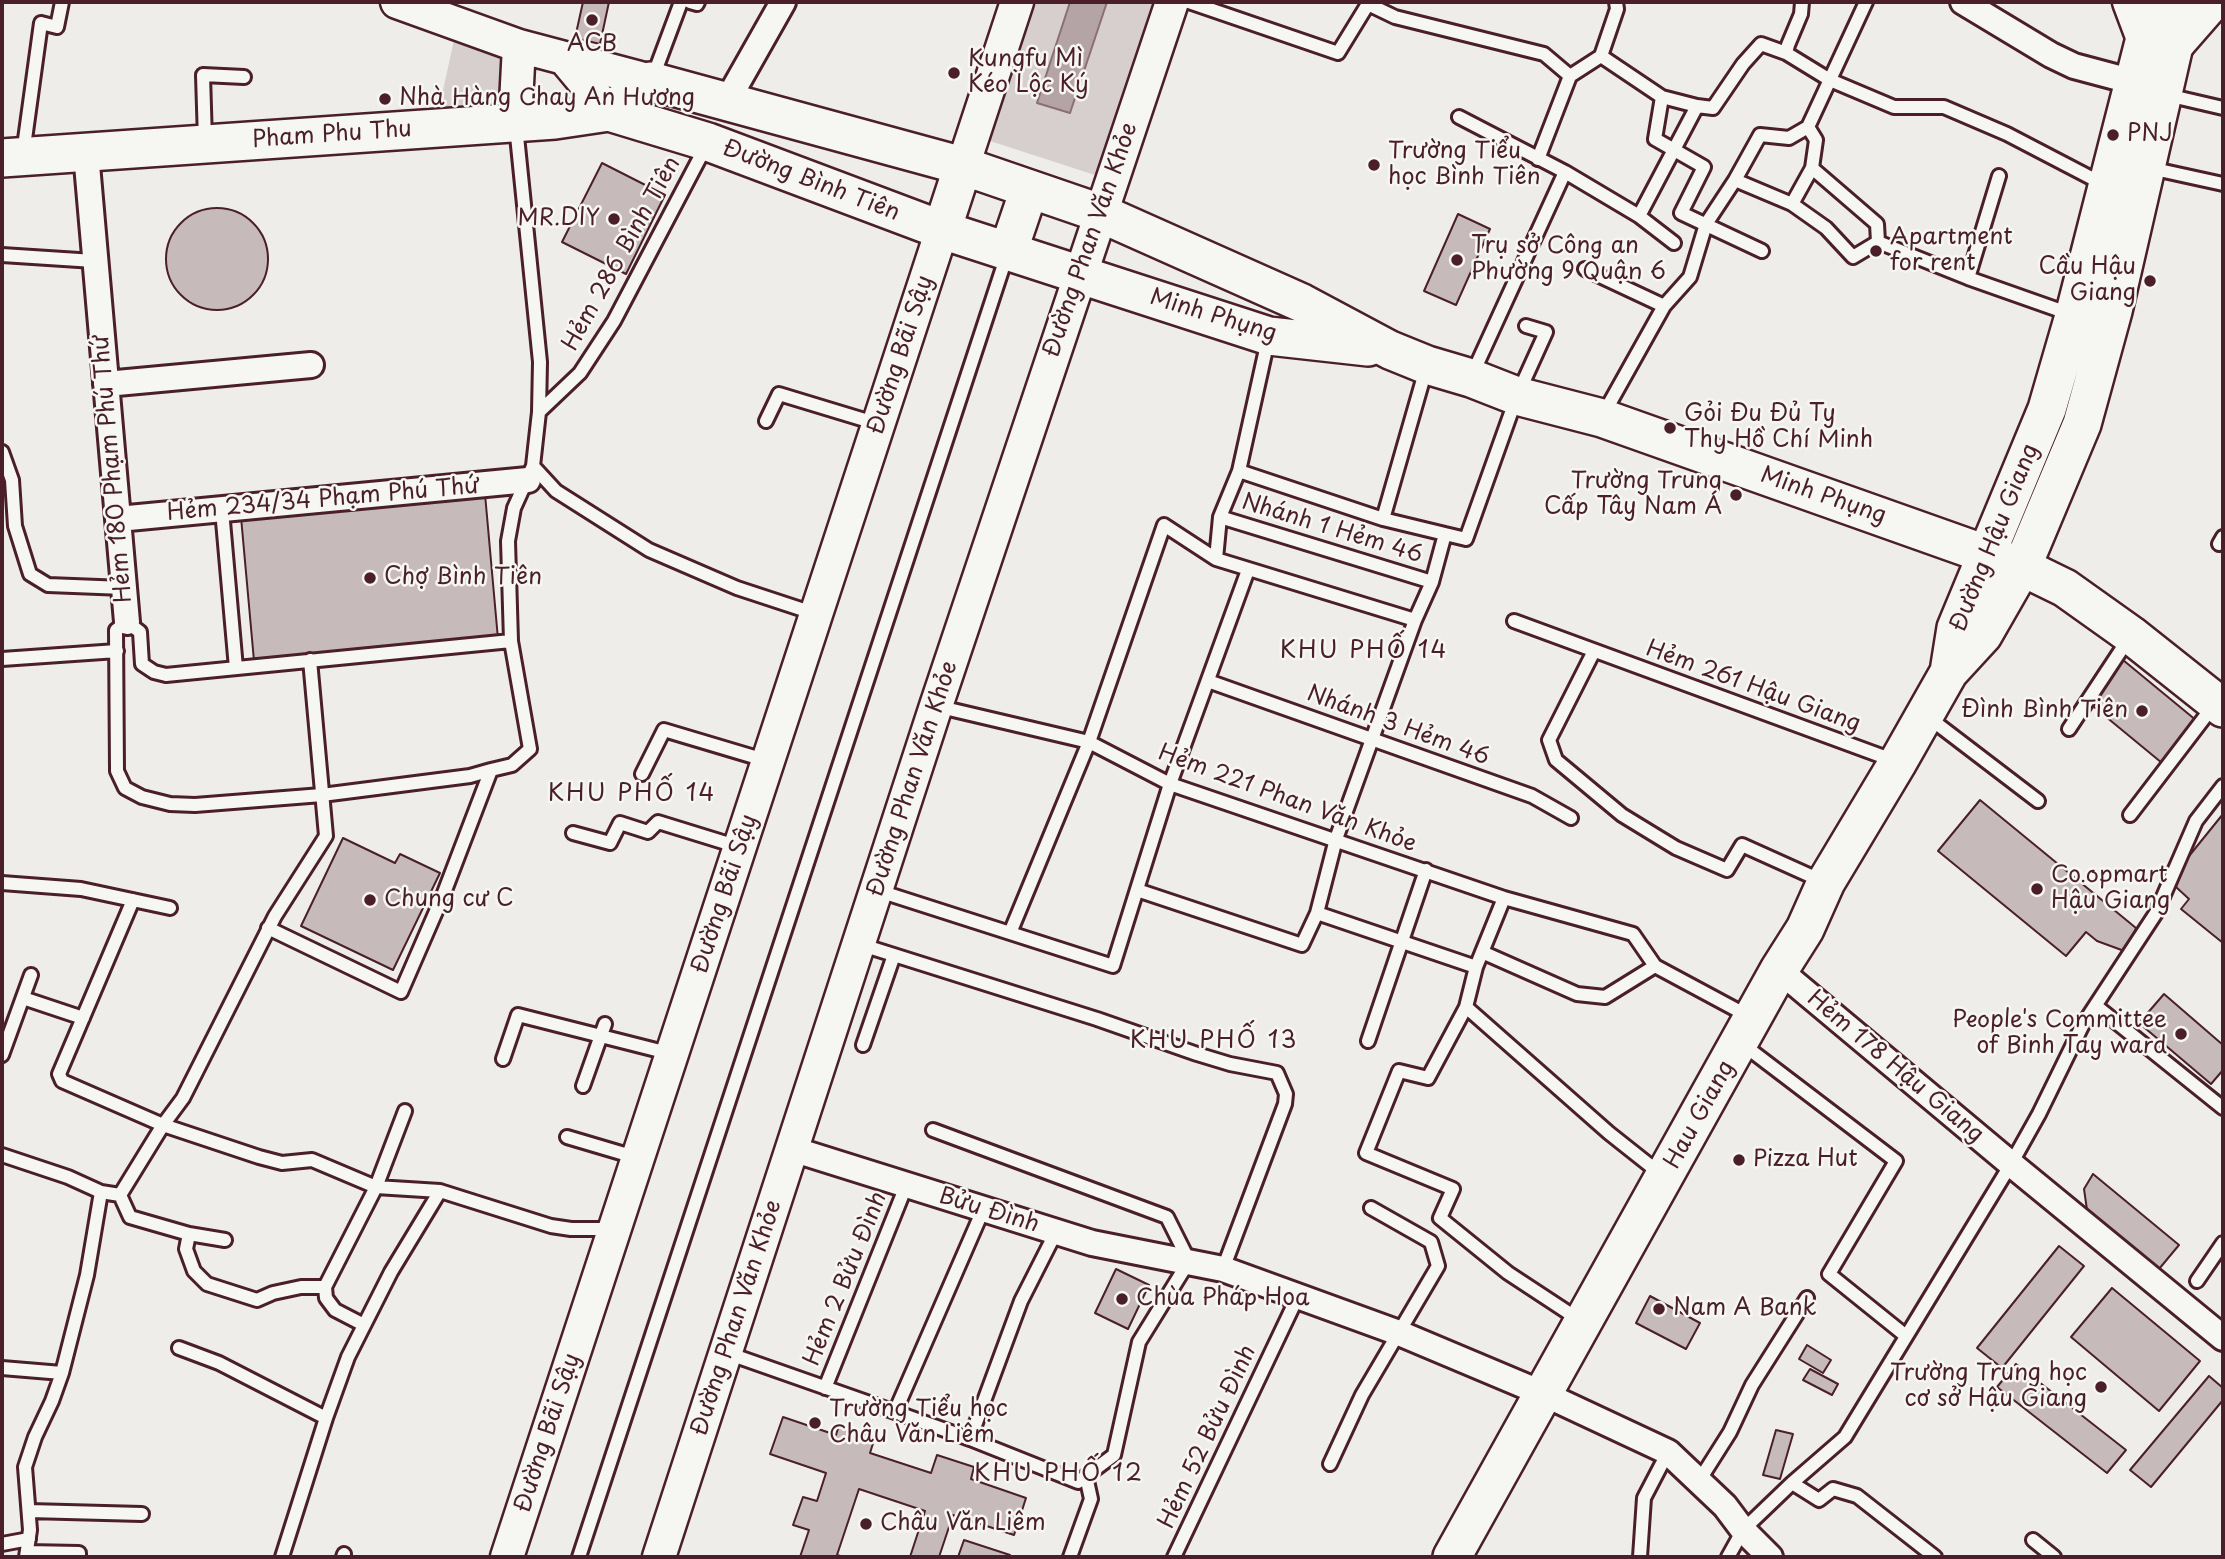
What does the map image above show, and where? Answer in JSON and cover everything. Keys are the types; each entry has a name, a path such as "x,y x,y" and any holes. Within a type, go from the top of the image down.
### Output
{"main road":[{"name":"Đường Hậu Giang","path":"2152,2 2159,46"},
{"name":"Đường Hậu Giang","path":"1948,672 1956,628 2047,409 2107,186 2149,88 2159,46 2184,2"},
{"name":"Pham Phu Thu","path":"12,157 555,120 609,112 651,81"},
{"name":"Đường Bình Tiên","path":"651,81 963,166 1100,214"},
{"name":"Đường Hậu Giang","path":"1948,672 1983,635 2022,567 2082,424 2113,311 2147,167 2149,88"},
{"name":"Đường Bình Tiên","path":"609,112 708,142 942,230 1080,274"},
{"path":"942,230 963,166"},
{"path":"1008,252 1029,190"},
{"name":"Minh Phụng","path":"1100,214 1302,303 1390,350 1427,365 1517,396 1602,418 2022,567 2065,588 2221,701"},
{"name":"Minh Phụng","path":"1080,274 1269,336 1390,350"},
{"name":"Hau Giang","path":"1452,1557 1805,929 1826,882 1948,672"}],"street":[{"path":"727,101 783,2"},
{"path":"963,166 1017,2"},
{"name":"Đường Phan Văn Khỏe","path":"659,1557 936,706 1172,2"},
{"path":"1963,2 2050,55 2074,66 2149,88"},
{"path":"2129,2 2159,46"},
{"name":"Đường Hậu Giang","path":"2159,46 2215,2"},
{"name":"Đường Bình Tiên","path":"409,4 519,46 651,81"},
{"path":"516,122 519,46"},
{"path":"564,58 609,112"},
{"name":"Hẻm 180 Phạm Phú Thứ","path":"86,152 127,622"},
{"name":"Đường Bãi Sậy","path":"508,1557 942,230"},
{"path":"106,384 311,365"},
{"name":"Hẻm 234/34 Phạm Phú Thứ","path":"118,519 222,510 531,473"},
{"name":"Hẻm 178 Hậu Giang","path":"1780,970 2223,1338"},
{"name":"Bửu Đình","path":"792,1149 1092,1244 1223,1269 1398,1332 1544,1394 1668,1452 1725,1506 1743,1530 1770,1557"}],"lane":[{"path":"12,157 41,23 57,27 62,2"},
{"path":"651,81 681,2"},
{"path":"690,2 698,2"},
{"path":"1189,2 1338,53 1366,3 1395,17 1544,54 1570,76"},
{"path":"1538,159 1570,76 1601,56 1616,2"},
{"path":"1786,53 1801,14 1802,2"},
{"path":"1602,418 1664,306 1690,277 1706,224 1760,135 1789,138 1808,127 1866,2"},
{"path":"1601,56 1662,97 1713,108 1743,64 1761,44 1786,53 1830,80 1894,107 1944,107 2007,134 2107,186"},
{"path":"205,144 204,75 244,77"},
{"path":"2149,88 2223,108"},
{"path":"1662,97 1655,139 1704,167 1681,213 1762,251"},
{"path":"1639,216 1697,106"},
{"path":"1459,117 1565,172 1639,216 1674,243"},
{"path":"127,622 140,632 142,664 154,672 166,675 511,641 508,541 514,508 531,473 539,412 540,362 516,122"},
{"path":"1792,204 1812,169 1816,140 1808,127"},
{"name":"Hẻm 286 Bình Tiên","path":"539,412 580,373 614,321 708,142"},
{"path":"2147,167 2223,184"},
{"path":"1812,169 1877,225 1878,242"},
{"path":"1471,378 1565,172"},
{"path":"1968,278 1999,176"},
{"path":"1735,180 1792,204 1826,228 1853,257 1878,242"},
{"path":"1878,242 2074,316"},
{"path":"579,1557 1008,252"},
{"path":"2,255 94,261"},
{"path":"1585,269 1664,306"},
{"path":"1239,471 1383,519 1466,540 1517,396 1546,332 1527,326"},
{"path":"1216,559 1220,517 1239,471 1269,336"},
{"path":"1383,519 1427,365"},
{"path":"766,421 779,394 878,424"},
{"path":"2,452 12,480 7,493 30,574 48,585 124,588"},
{"path":"531,473 649,550 737,588 816,614"},
{"path":"222,510 236,668"},
{"name":"Nhánh 1 Hẻm 46","path":"1220,517 1432,582"},
{"path":"1010,933 1088,742 1164,525 1216,559 1415,620"},
{"path":"1137,890 1302,945 1317,913 1336,839 1415,620 1432,582 1445,534"},
{"path":"876,890 1113,966 1170,784 1248,570"},
{"name":"Hẻm 261 Hậu Giang","path":"1514,621 1898,762"},
{"name":"Hẻm 180 Phạm Phú Thứ","path":"127,622 116,630 117,771 121,783 130,791 158,802 183,805 322,795 470,776 513,765 530,749 511,641"},
{"path":"2069,729 2131,635"},
{"path":"2,659 117,651"},
{"path":"1594,651 1549,740 1556,760 1622,815 1676,848 1727,870 1742,845 1826,882"},
{"path":"120,1195 183,1098 268,929 326,836 310,660"},
{"name":"Nhánh 3 Hẻm 46","path":"1208,681 1532,796 1571,818"},
{"path":"2130,815 2221,701"},
{"name":"Hẻm 221 Phan Văn Khỏe","path":"936,706 1088,742 1170,784 1504,898 1633,934 1655,967"},
{"path":"1925,714 2038,801"},
{"path":"642,774 664,730 768,761"},
{"path":"268,929 401,992 444,893 491,770"},
{"path":"1728,1557 1743,1530 1791,1483 1845,1437 2011,1164 2082,1026 2156,913 2196,821 2223,786"},
{"path":"573,833 610,843 620,823 648,832 657,822 740,847"},
{"path":"1368,1041 1426,870"},
{"path":"2,883 81,889 170,908"},
{"path":"1504,898 1476,967 1466,1007 1428,1078 1399,1071 1366,1153 1453,1189 1440,1218 1508,1273 1584,1322"},
{"path":"133,900 59,1078 62,1081 163,1125 282,1163 312,1160 376,1187 440,1191 551,1226 615,1229"},
{"path":"1317,913 1476,967"},
{"path":"859,944 1097,1019 1197,1054 1277,1073 1286,1094 1285,1104 1223,1269"},
{"path":"1482,953 1577,994 1605,997 1655,967 1747,1031 1896,1161 1829,1274 1906,1336"},
{"path":"863,1045 894,955"},
{"path":"2,1055 8,1022 23,998 31,975"},
{"path":"23,998 83,1018"},
{"path":"2096,1006 2223,1108"},
{"path":"1466,1007 1609,1133 1665,1177"},
{"path":"503,1059 518,1015 603,1030 672,1055"},
{"path":"583,1086 603,1030"},
{"path":"364,1325 335,1310 326,1298 325,1287 376,1187 405,1111"},
{"path":"726,1353 970,1439 1078,1482 1114,1455 1139,1342 1189,1261 1167,1217 933,1130"},
{"path":"567,1137 638,1158"},
{"path":"2,1155 68,1177 101,1192 120,1195"},
{"name":"Hẻm 2 Bửu Đình","path":"825,1388 906,1186"},
{"path":"282,1557 348,1357 391,1272 440,1191"},
{"path":"79,1557 79,1553 27,1555 29,1511 25,1467 62,1373 87,1275 101,1192"},
{"path":"120,1195 130,1217 189,1234 225,1240"},
{"path":"1330,1464 1362,1395 1438,1266 1432,1242 1371,1208"},
{"path":"895,1412 984,1210"},
{"path":"970,1439 1021,1300 1056,1232"},
{"path":"189,1234 186,1249 194,1271 207,1284 257,1300 273,1293 301,1287 325,1287"},
{"path":"2197,1281 2223,1243"},
{"name":"Hẻm 52 Bửu Đình","path":"1174,1557 1298,1296"},
{"path":"1699,1480 1730,1432 1752,1385 1807,1298"},
{"path":"179,1348 219,1363 326,1418"},
{"path":"2,1368 62,1373"},
{"path":"1640,1557 1644,1498 1668,1452"},
{"path":"1070,1557 1091,1499 1086,1476"},
{"path":"1791,1483 1819,1500 1833,1489 1857,1496 1935,1557"},
{"path":"29,1511 142,1514"},
{"path":"2,1544 29,1539"},
{"path":"2033,1540 2054,1557"}],"shaded area":[{"path":"1032,2 1159,2 1101,177 987,140"},
{"path":"1070,2 1107,2 1070,113 1037,103"},
{"path":"454,40 505,54 507,102 499,110 438,113"}],"building":[{"name":"ACB","path":"583,2 609,2 600,44 575,38"},
{"name":"MR.DIY","path":"602,163 665,195 626,274 562,242"},
{"path":"217,208 237,212 253,223 264,239 268,259 264,279 253,295 237,306 217,310 197,306 181,295 170,279 166,259 170,239 181,223 197,212"},
{"name":"Trụ sở Công an Phường 9 Quận 6","path":"1458,214 1490,229 1456,305 1424,291"},
{"name":"Chợ Bình Tiên","path":"485,494 498,639 254,661 241,517"},
{"name":"Đình Bình Tiên","path":"2123,660 2197,721 2162,763 2088,702"},
{"name":"Co.opmart Hậu Giang","path":"1980,800 2136,928 2127,952 2097,941 2086,932 2066,956 1938,851"},
{"path":"2223,814 2223,943 2181,909 2189,899 2176,887 2185,861"},
{"name":"Chung cư C","path":"343,838 395,863 400,854 440,873 393,970 301,926"},
{"name":"People's Committee of Binh Tay ward","path":"2164,994 2223,1045 2223,1070 2211,1084 2139,1023"},
{"path":"2093,1174 2179,1245 2159,1269 2087,1210 2084,1189"},
{"path":"2059,1246 2084,1266 2002,1368 1977,1348"},
{"name":"Chùa Pháp Hoa","path":"1116,1269 1149,1285 1128,1329 1095,1313"},
{"path":"2112,1288 2200,1361 2159,1411 2071,1337"},
{"name":"Nam A Bank","path":"1650,1296 1700,1323 1686,1349 1636,1323"},
{"path":"1807,1345 1831,1360 1823,1373 1799,1359"},
{"path":"2016,1364 2126,1450 2107,1473 1997,1387"},
{"path":"1810,1369 1838,1384 1832,1395 1803,1380"},
{"path":"2209,1376 2223,1388 2223,1400 2151,1487 2130,1470"},
{"path":"783,1417 836,1435 839,1425 875,1437 870,1453 931,1473 937,1455 974,1467 971,1479 1026,1498 1014,1535 953,1515 939,1557 910,1557 925,1511 859,1489 837,1555 844,1557 800,1557 809,1530 793,1525 803,1497 817,1501 826,1473 770,1454"},
{"path":"1776,1430 1793,1434 1780,1479 1763,1475"},
{"path":"964,1540 1010,1555 958,1557"}],"place":[{"name":"ACB","path":"592,20"},
{"name":"Kungfu Mì Kéo Lộc Ký","path":"954,73"},
{"name":"Nhà Hàng Chay An Hương","path":"385,99"},
{"name":"PNJ","path":"2113,135"},
{"name":"Trường Tiểu học Bình Tiên","path":"1374,165"},
{"name":"MR.DIY","path":"614,219"},
{"name":"Apartment for rent","path":"1876,251"},
{"name":"Trụ sở Công an Phường 9 Quận 6","path":"1457,260"},
{"name":"Cầu Hậu Giang","path":"2150,281"},
{"name":"Gỏi Đu Đủ Ty Thy Hồ Chí Minh","path":"1670,428"},
{"name":"Trường Trung Cấp Tây Nam Á","path":"1736,495"},
{"name":"Chợ Bình Tiên","path":"370,578"},
{"name":"Đình Bình Tiên","path":"2142,711"},
{"name":"Co.opmart Hậu Giang","path":"2037,889"},
{"name":"Chung cư C","path":"370,900"},
{"name":"People's Committee of Binh Tay ward","path":"2181,1034"},
{"name":"Pizza Hut","path":"1739,1160"},
{"name":"Chùa Pháp Hoa","path":"1122,1299"},
{"name":"Nam A Bank","path":"1659,1309"},
{"name":"Trường Trung học cơ sở Hậu Giang","path":"2101,1387"},
{"name":"Trường Tiểu học Châu Văn Liêm","path":"815,1423"},
{"name":"Châu Văn Liêm","path":"866,1524"}],"district":[{"name":"KHU PHỐ 14","path":"1364,651"},
{"name":"KHU PHỐ 14","path":"632,794"},
{"name":"KHU PHỐ 13","path":"1214,1041"},
{"name":"KHU PHỐ 12","path":"1059,1474"}]}
